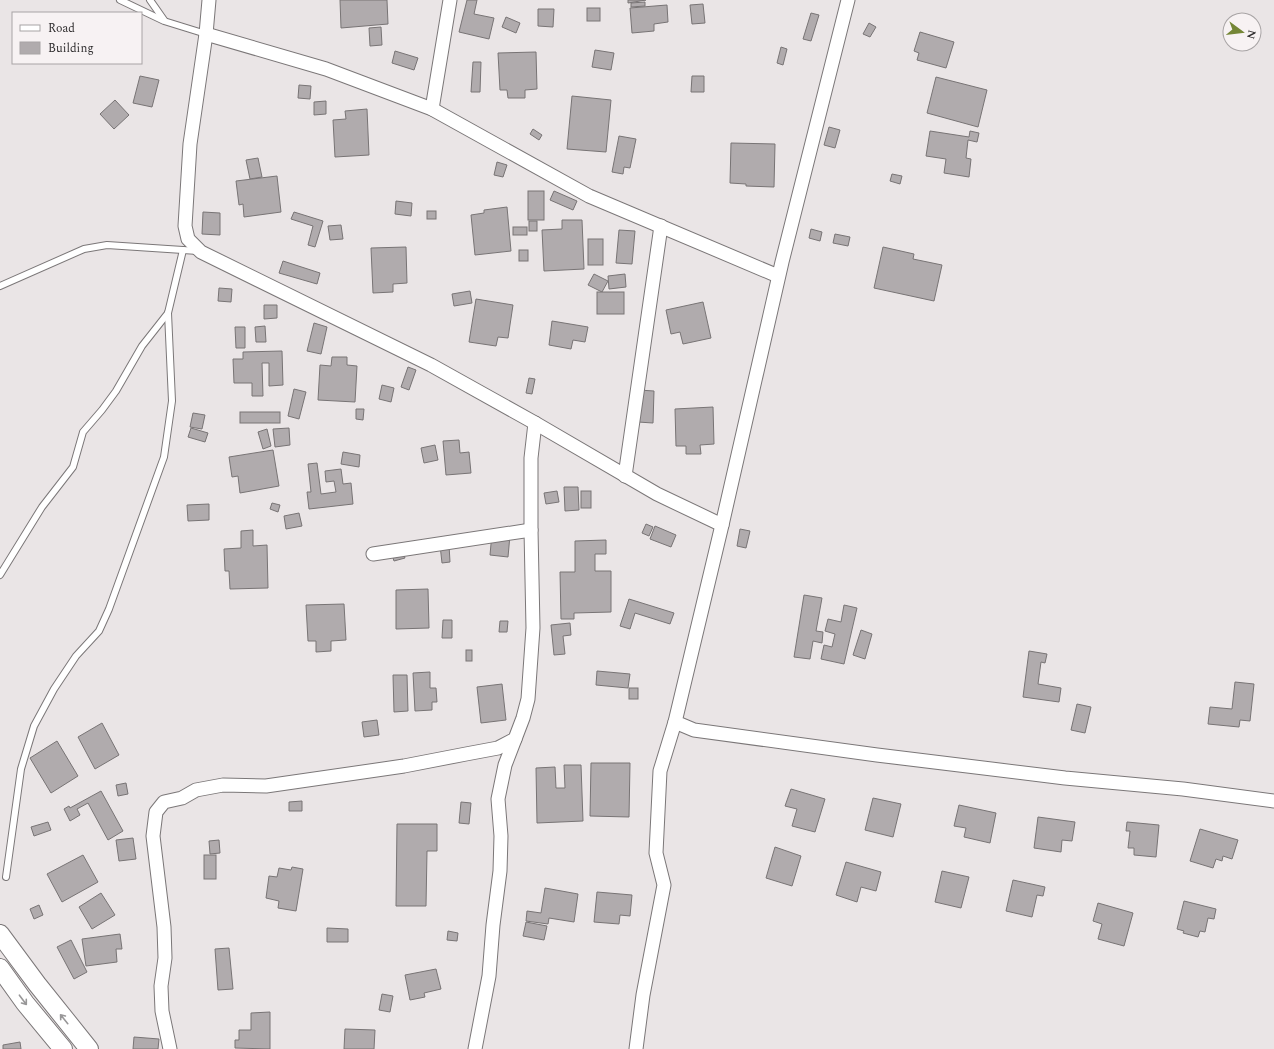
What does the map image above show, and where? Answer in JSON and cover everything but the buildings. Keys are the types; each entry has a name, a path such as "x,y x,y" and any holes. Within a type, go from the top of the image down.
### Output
{"main road":[{"path":"0,934 37,984 89,1049"},
{"path":"0,968 25,1003 63,1049"}],"street":[{"path":"209,0 206,34 190,144 185,226 188,239 201,252 430,365 535,423 657,494 722,525"},
{"path":"432,109 450,0"},
{"path":"636,1049 643,996 664,885 656,853 660,771 675,722 722,525 778,276 848,0"},
{"path":"206,34 326,68 432,109 589,196 778,276"},
{"path":"625,476 661,226"},
{"path":"475,1049 489,976 493,925 500,871 501,836 498,799 505,765 523,718 528,699 533,628 531,458 535,423"},
{"path":"373,554 531,530"},
{"path":"675,722 694,730 869,754 1057,777 1183,789 1274,801"},
{"path":"170,1049 162,1011 161,986 165,958 164,927 153,836 156,812 164,802 182,798 196,790 222,786 266,786 396,767 498,748 514,739"}],"lane":[{"path":"120,0 164,21 206,34"},
{"path":"150,0 164,21"},
{"path":"0,286 84,249 107,245 201,252"},
{"path":"6,876 21,769 34,726 54,689 76,656 99,631 110,609 164,457 172,401 168,313 183,250"},
{"path":"0,575 42,507 73,467 83,432 102,410 142,346 168,313"}]}
